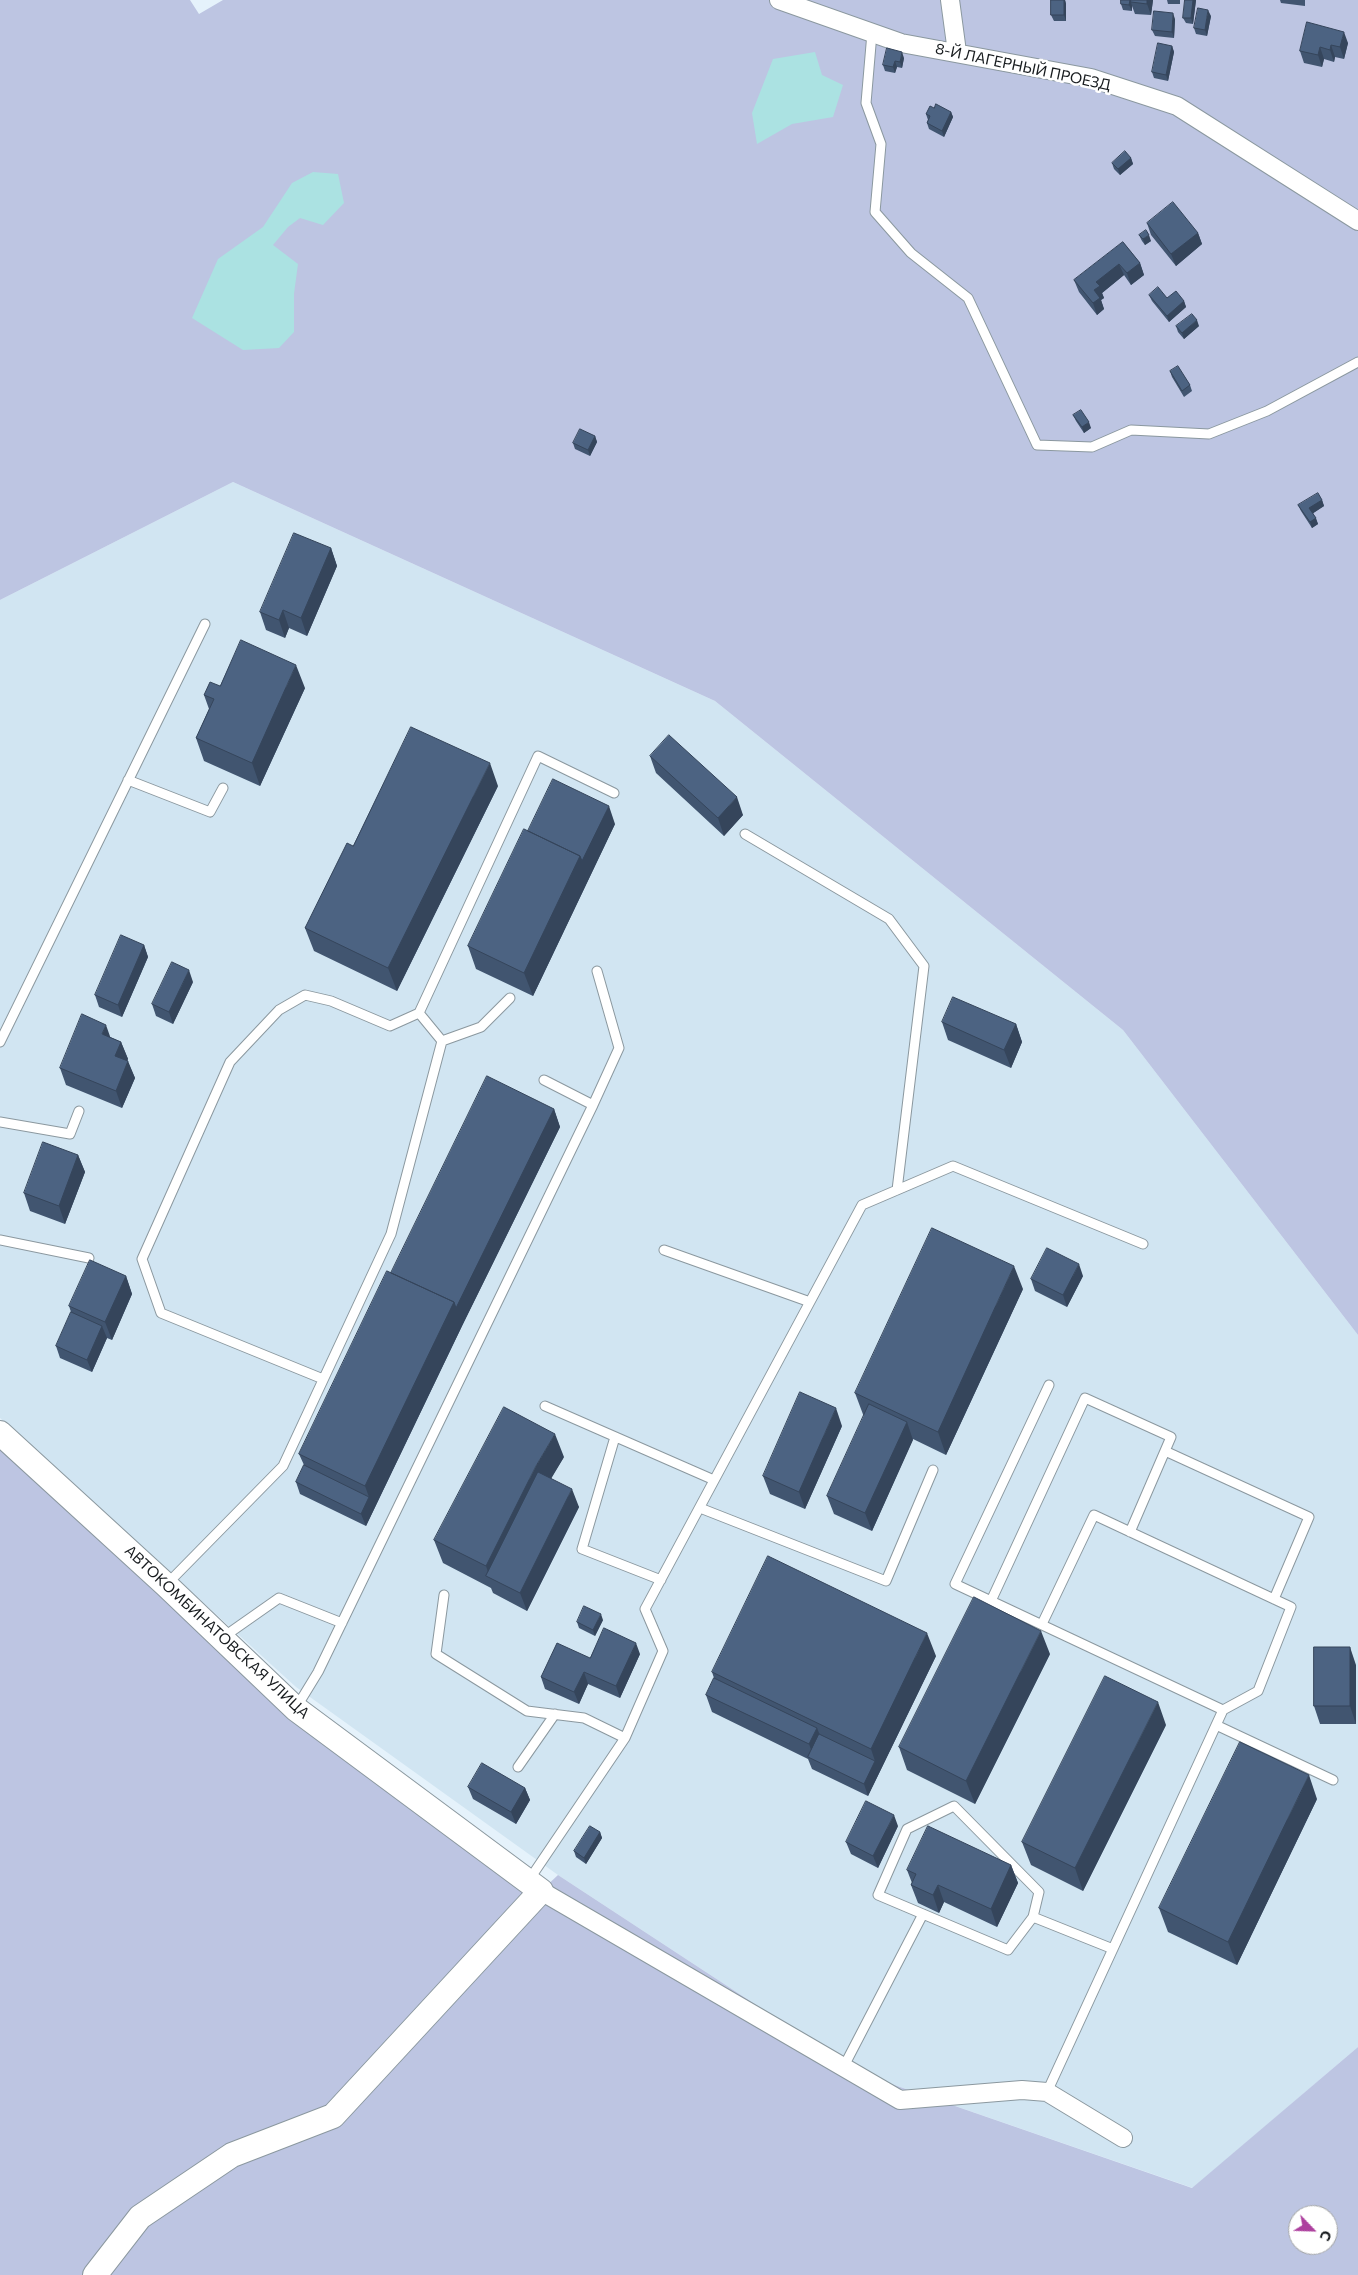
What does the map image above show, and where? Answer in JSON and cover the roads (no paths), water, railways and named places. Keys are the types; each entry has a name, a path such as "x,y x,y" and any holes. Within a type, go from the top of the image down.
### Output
{"street":[{"name":"8-Й ЛАГЕРНЫЙ ПРОЕЗД","path":"779,0 901,43 1091,78 1177,106 1358,221"},
{"path":"950,0 958,52"},
{"name":"АВТОКОМБИНАТОВСКАЯ УЛИЦА","path":"0,1432 166,1585 296,1709 535,1886"},
{"path":"95,2275 140,2217 232,2155 333,2116 535,1886 900,2100 1022,2090 1047,2092 1122,2138"}],"lane":[{"path":"872,33 866,103 881,144 875,212 911,253 968,298 1037,445 1092,447 1131,430 1209,434 1267,412 1358,362"},
{"path":"0,1042 205,624"},
{"path":"323,1379 161,1313 142,1259 230,1062 279,1010 305,995 331,1001 390,1026 420,1013 538,756 614,793"},
{"path":"128,780 210,812 223,788"},
{"path":"746,834 889,919 924,966 897,1190"},
{"path":"296,1709 318,1672 342,1623 619,1048 597,971"},
{"path":"442,1041 481,1027 510,998"},
{"path":"420,1013 442,1041"},
{"path":"166,1585 283,1466 391,1234 442,1041"},
{"path":"544,1080 593,1105"},
{"path":"0,1122 70,1134 80,1111"},
{"path":"535,1886 625,1738 663,1651 646,1609 862,1204 953,1166 1143,1244"},
{"path":"0,1240 89,1258"},
{"path":"664,1250 810,1302"},
{"path":"1048,1386 955,1584 1224,1710"},
{"path":"991,1600 1085,1398 1172,1437 1130,1532"},
{"path":"545,1406 714,1480"},
{"path":"615,1437 582,1549 661,1580"},
{"path":"1165,1451 1309,1517 1274,1599"},
{"path":"700,1508 886,1581 933,1470"},
{"path":"1042,1624 1094,1515 1291,1607 1258,1691 1224,1710 1216,1725 1047,2092"},
{"path":"444,1595 436,1654 527,1711 584,1718 625,1738"},
{"path":"222,1638 279,1598 342,1623"},
{"path":"518,1767 555,1714"},
{"path":"1216,1725 1333,1780"},
{"path":"954,1806 1039,1892 1033,1917 1008,1950 923,1914 878,1895 907,1829 954,1806"},
{"path":"843,2068 923,1914"},
{"path":"1033,1917 1113,1949"}]}
